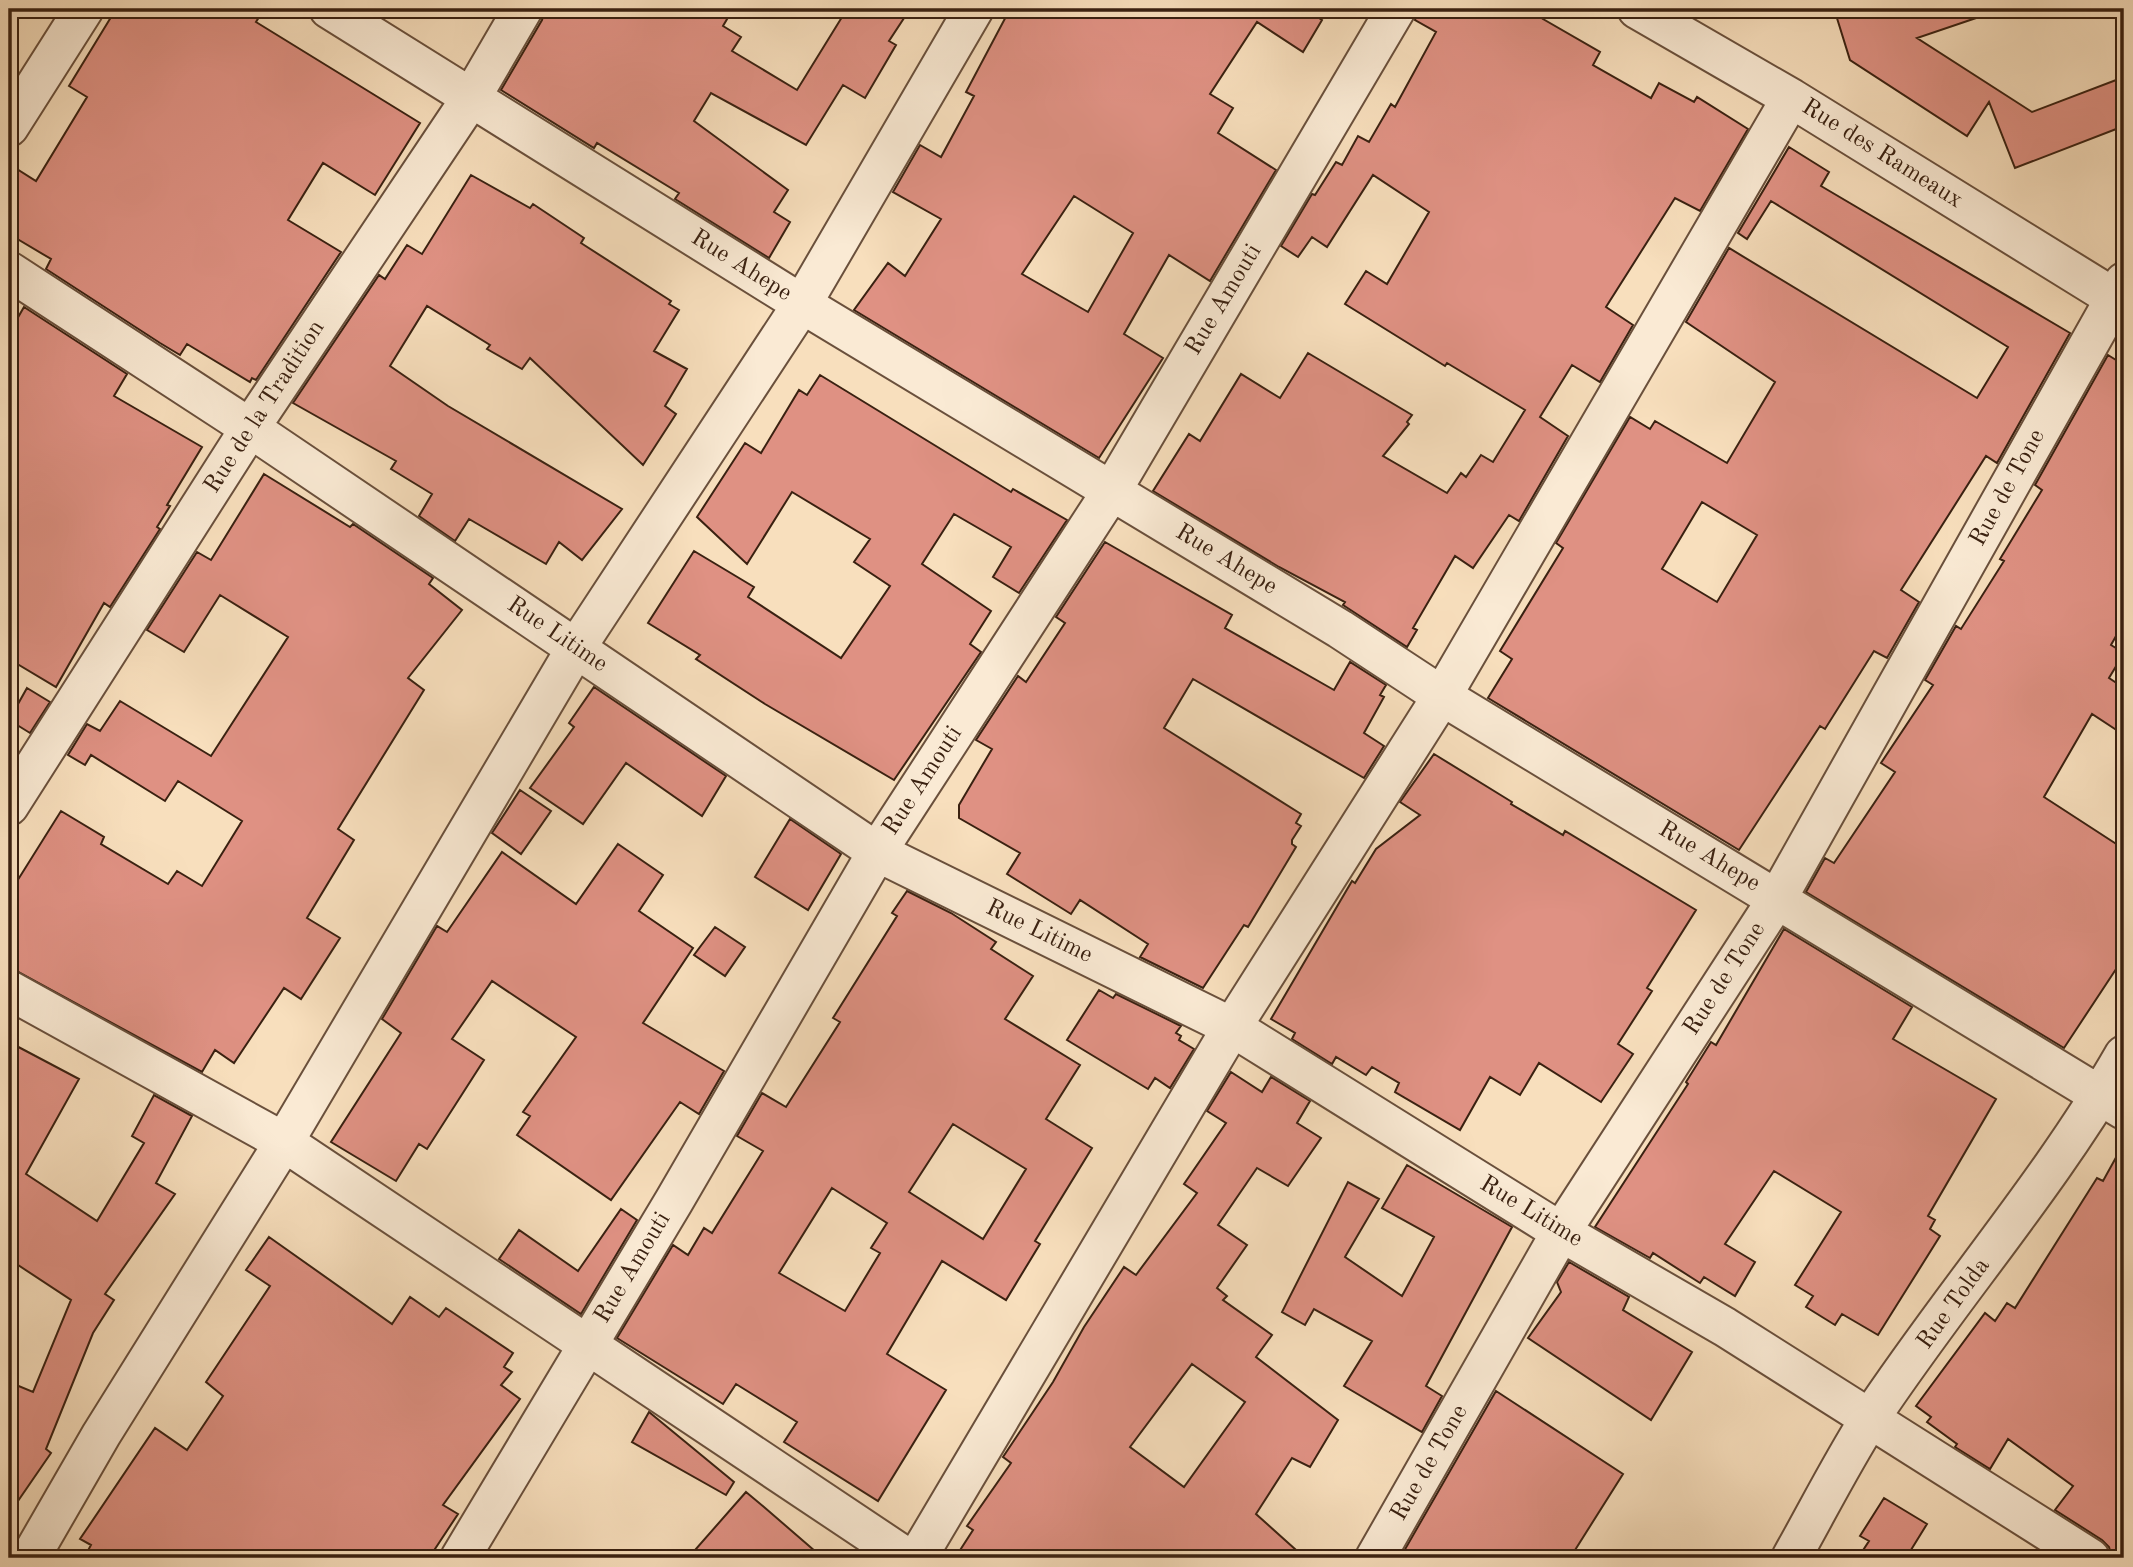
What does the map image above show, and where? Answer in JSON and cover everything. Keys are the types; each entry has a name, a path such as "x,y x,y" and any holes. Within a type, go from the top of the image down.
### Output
{"street":[{"path":"9,127 84,9"},
{"name":"Rue Ahepe","path":"328,9 802,304 1340,629 1442,696 2113,1102"},
{"name":"Rue de la Tradition","path":"9,806 250,428 471,98 523,9"},
{"path":"30,1558 101,1435 284,1142 576,648 802,304 974,9"},
{"name":"Rue Amouti","path":"460,1558 674,1201 877,852 1111,492 1396,9"},
{"name":"Rue des Rameaux","path":"1637,9 2121,295"},
{"path":"917,1558 1232,1027 1442,696 1791,98"},
{"name":"Rue Litime","path":"9,271 250,428 877,852 1232,1027 1561,1232 1725,1327 2090,1558"},
{"name":"Rue de Tone","path":"1375,1558 1561,1232 1777,899 2121,295"},
{"path":"9,989 284,1142 908,1558"},
{"name":"Rue Tolda","path":"1791,1558 1869,1420 2113,1102 2124,1055"}],"building":[{"path":"116,9 264,9 256,22 420,123 375,195 323,163 288,220 341,252 256,380 252,378 250,382 187,344 180,355 46,269 51,259 9,234 9,164 36,181 87,97 69,86"},
{"path":"545,9 733,9 723,26 741,37 732,51 797,90 847,9 910,9 889,41 896,45 865,98 843,85 806,145 711,93 694,121 788,190 774,212 790,222 769,258 675,199 679,193 597,143 594,148 501,90 542,20"},
{"path":"1010,9 1305,9 1322,20 1303,52 1257,22 1210,94 1233,108 1218,133 1276,170 1210,281 1169,255 1124,334 1163,358 1099,458 854,310 888,263 905,276 941,219 893,192 920,145 941,157 974,96 966,92","holes":["1074,196 1133,233 1088,312 1022,274"]},
{"path":"1418,9 1550,9 1543,19 1600,52 1593,65 1651,98 1659,83 1694,102 1697,97 1748,129 1700,211 1675,198 1606,307 1633,325 1600,382 1572,365 1540,417 1568,436 1519,521 1509,515 1473,568 1455,556 1413,628 1417,630 1407,647 1343,605 1345,602 1279,567 1153,491 1189,434 1200,441 1241,374 1280,398 1308,353 1412,415 1407,422 1409,424 1383,456 1447,493 1461,473 1466,477 1481,455 1493,462 1525,410 1447,363 1445,366 1345,304 1366,271 1387,284 1429,212 1373,175 1327,247 1312,237 1298,257 1281,246 1312,194 1315,195 1336,162 1342,165 1358,136 1369,142 1391,104 1395,107 1436,32 1415,20"},
{"path":"1856,9 1984,9 1985,15 1917,38 2032,112 2124,77 2124,126 2015,168 1989,102 1967,136 1850,60 1836,15"},
{"path":"1789,147 1829,172 1821,186 2070,333 1997,463 1986,456 1901,590 1919,602 1887,658 1874,651 1825,729 1820,726 1739,850 1488,698 1512,659 1500,651 1563,548 1556,543 1630,417 1650,429 1655,421 1727,463 1775,382 1686,322 1729,248 1977,398 2008,347 1771,201 1747,239 1738,233","holes":["1702,502 1757,535 1717,602 1662,569"]},
{"path":"471,175 530,208 533,204 584,238 581,243 671,301 669,304 679,310 654,351 687,369 665,406 676,414 643,465 530,358 522,369 487,349 490,345 427,306 390,366 448,406 622,509 582,560 559,542 546,564 469,519 455,541 419,516 432,494 391,469 396,461 293,403 379,275 385,279 407,245 422,254"},
{"path":"24,307 127,374 114,396 202,447 167,505 170,506 157,527 160,529 110,607 104,603 56,687 9,659 9,333"},
{"path":"2108,355 2124,365 2124,622 2111,645 2124,653 2109,678 2124,688 2124,735 2092,714 2044,797 2124,849 2124,957 2064,1048 1806,892 1825,858 1834,863 1895,772 1881,763 1933,685 1925,680 1956,626 1961,629 2004,561 2000,559 2042,490 2035,485"},
{"path":"820,375 1011,492 1013,489 1067,520 1019,593 993,577 1011,547 954,514 922,564 991,611 970,644 981,652 894,780 765,704 696,659 700,655 648,623 694,551 754,587 748,597 841,658 890,586 854,562 870,539 792,492 747,564 697,517 745,443 761,453 799,390 807,395"},
{"path":"264,474 350,527 353,524 433,578 429,584 462,610 408,678 424,690 338,829 354,840 307,918 340,938 301,999 284,988 234,1063 215,1050 202,1072 9,967 9,894 61,811 104,837 101,844 168,884 177,871 202,886 242,821 178,781 165,801 91,755 85,765 68,755 87,724 100,731 120,701 211,756 288,637 220,595 184,652 147,630 197,552 211,560"},
{"path":"1105,542 1232,615 1225,628 1334,690 1350,662 1386,685 1380,695 1384,697 1364,733 1384,746 1364,778 1193,679 1164,728 1301,814 1296,823 1301,826 1292,840 1296,847 1248,927 1244,925 1203,988 1140,957 1148,944 1080,900 1071,914 1007,874 1020,853 959,818 959,805 992,749 976,740 1018,676 1026,682 1065,623 1056,617"},
{"path":"594,687 726,776 702,816 626,763 583,824 530,788 574,727 569,723"},
{"path":"27,688 50,702 30,733 9,720"},
{"path":"1434,754 1563,835 1565,831 1696,910 1647,988 1652,991 1618,1044 1633,1054 1601,1102 1539,1063 1520,1095 1490,1077 1460,1130 1395,1092 1399,1083 1372,1067 1366,1075 1336,1057 1332,1064 1292,1039 1295,1033 1271,1019 1352,881 1355,883 1376,849 1420,815 1400,802"},
{"path":"520,790 551,811 521,854 492,833"},
{"path":"790,819 841,854 808,910 755,877"},
{"path":"618,844 663,875 639,911 693,948 643,1023 724,1071 699,1114 680,1102 611,1200 517,1135 530,1116 523,1112 576,1037 492,981 452,1039 484,1060 427,1149 419,1144 396,1181 331,1142 401,1033 382,1019 437,926 447,932 502,852 576,904"},
{"path":"907,891 951,913 996,942 991,949 1033,976 1005,1019 1080,1065 1046,1119 1092,1148 1035,1241 1040,1244 1006,1300 942,1261 887,1354 946,1390 878,1501 784,1442 797,1422 736,1384 723,1404 617,1338 673,1245 688,1255 704,1228 712,1233 763,1151 737,1136 762,1093 786,1107 840,1022 833,1018 897,916 892,913","holes":["953,1124 1026,1169 983,1239 909,1192","832,1188 887,1223 871,1248 880,1253 845,1311 779,1273"]},
{"path":"715,927 745,947 725,976 694,955"},
{"path":"1784,929 1912,1007 1893,1039 1996,1099 1928,1216 1935,1220 1930,1229 1940,1236 1878,1335 1842,1314 1835,1325 1806,1307 1813,1296 1795,1285 1841,1212 1774,1171 1725,1244 1755,1262 1735,1296 1704,1277 1700,1283 1653,1253 1650,1258 1595,1227 1688,1084 1686,1082 1711,1042 1716,1045"},
{"path":"1099,990 1113,998 1116,994 1181,1026 1176,1033 1181,1036 1179,1040 1194,1049 1170,1088 1155,1078 1148,1089 1067,1040"},
{"path":"9,1042 79,1079 26,1174 97,1221 144,1143 132,1136 154,1095 192,1116 156,1183 175,1194 105,1294 114,1300 93,1333 46,1449 51,1453 9,1514 9,1382 33,1392 71,1300 9,1259"},
{"path":"1231,1072 1262,1092 1271,1077 1310,1101 1297,1123 1321,1138 1288,1186 1257,1168 1218,1225 1247,1245 1217,1288 1227,1296 1223,1300 1272,1335 1256,1357 1338,1420 1310,1467 1292,1458 1256,1514 1305,1558 955,1558 973,1530 967,1526 1011,1463 1003,1457 1053,1382 1084,1327 1124,1267 1136,1275 1197,1193 1184,1184 1226,1123 1207,1111","holes":["1192,1364 1245,1402 1184,1487 1130,1447"]},
{"path":"2124,1143 2124,1558 2112,1558 2109,1547 2102,1540 2055,1510 2073,1486 2008,1439 1990,1469 1955,1447 1957,1444 1927,1422 1931,1417 1916,1406 1985,1313 1995,1321 2007,1303 2015,1308 2097,1178 2103,1181"},
{"path":"1407,1165 1512,1227 1426,1386 1442,1396 1422,1432 1344,1386 1372,1341 1314,1309 1305,1325 1282,1312 1348,1182 1379,1199 1345,1257 1402,1296 1434,1237 1382,1208"},
{"path":"621,1209 637,1220 581,1314 499,1259 519,1230 578,1271"},
{"path":"269,1237 392,1324 410,1297 439,1317 446,1308 513,1353 504,1367 512,1372 501,1385 520,1399 443,1505 458,1514 429,1558 84,1558 91,1545 80,1539 155,1428 187,1450 223,1396 206,1382 270,1286 246,1270"},
{"path":"1569,1262 1629,1297 1623,1310 1692,1352 1651,1420 1528,1338 1561,1292 1557,1282"},
{"path":"1496,1391 1623,1474 1570,1558 1400,1558"},
{"path":"649,1412 734,1482 726,1495 632,1442"},
{"path":"746,1492 764,1507 823,1558 688,1558"},
{"path":"1884,1498 1927,1524 1906,1558 1858,1558 1869,1541 1860,1536"}]}
